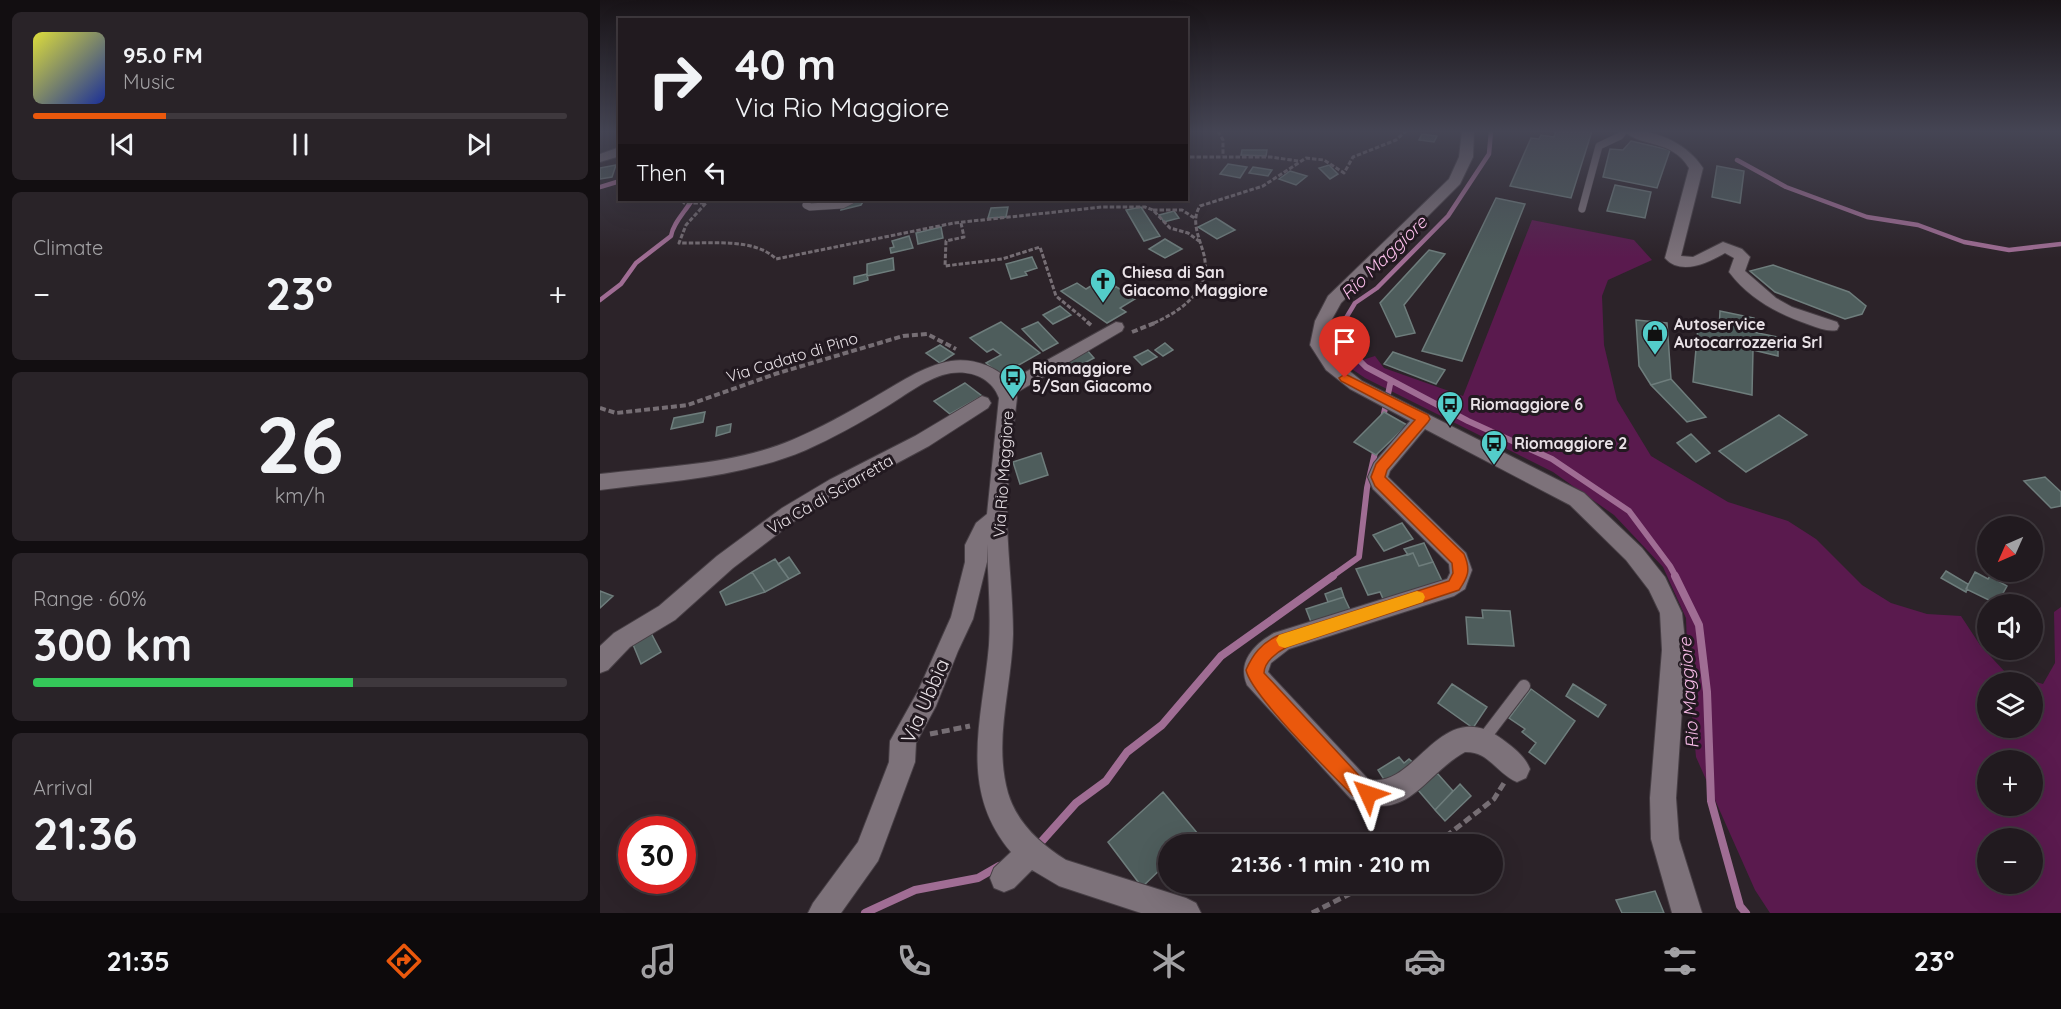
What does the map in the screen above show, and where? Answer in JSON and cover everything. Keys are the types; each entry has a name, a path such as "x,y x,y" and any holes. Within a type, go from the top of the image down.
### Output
{"street":[{"path":"1458,174 1455,181 1427,211 1334,300 1327,310 1320,332 1319,345 1323,355 1345,378 1577,499 1634,554 1657,584 1671,613 1674,650 1663,798 1665,839 1678,890 1687,913"},
{"path":"1695,174 1672,258 1689,262 1710,256 1723,247 1731,248 1742,257 1737,272 1770,302 1786,311 1831,326"},
{"path":"1006,390 1104,334"},
{"path":"600,482 738,465 768,457 845,422 939,371 962,366 982,371"},
{"name":"Via Rio Maggiore","path":"982,371 994,377 1006,390 1008,398 997,518 1001,635 988,746 989,770 995,793 1010,830 1029,853 1059,872 1186,913"},
{"name":"Via Cà di Sciarretta","path":"600,662 622,640 667,613 725,562 789,514 836,486 922,441 982,403"},
{"path":"1423,419 1381,468 1378,477 1380,483 1458,559 1462,566 1458,581 1454,586 1282,641 1271,647 1254,670 1256,677 1282,707 1360,790 1368,794 1380,795 1404,784 1460,741 1473,738 1482,741 1514,767"},
{"name":"Via Ubbia","path":"823,913 868,851 902,762 903,741 927,698 947,648 962,619 976,562 976,545 983,529 997,518"},
{"path":"1004,878 1029,853"}],"lane":[{"path":"1582,209 1592,174"},
{"path":"808,201 807,206 810,207 842,205 850,201"},
{"path":"1482,741 1524,686"}],"path":[{"path":"961,222 964,237 946,241 945,266 1002,259 1040,247 1056,296 1104,334 1134,332 1191,302 1198,291 1205,273 1204,254 1199,241 1196,219 1196,212 1200,206 1269,184 1283,174"},
{"path":"683,201 706,204 687,225 679,243 737,244 768,251 776,259 961,222 1102,207 1140,206 1153,210 1182,210 1190,213 1196,219"},
{"path":"1153,210 1167,226 1188,233 1199,241"},
{"name":"Via Cadato di Pino","path":"600,408 616,413 688,405 724,390 827,357 911,335 927,334 944,341 982,371"},
{"path":"903,741 991,722"},
{"path":"1449,834 1494,799 1514,767"},
{"path":"1311,913 1349,894"}],"shaded area":[{"path":"1532,220 1634,240 1652,260 1608,280 1602,296 1604,345 1617,400 1651,456 1728,502 1788,521 1816,539 1862,585 1891,603 1927,614 1961,616 1977,640 1977,660 1994,660 2005,672 1977,672 1977,738 2043,738 2043,684 2055,663 2054,612 2061,607 2061,913 1770,913 1755,890 1696,757 1688,674 1686,618 1663,567 1614,515 1553,472 1365,378 1346,365 1375,356 1384,368 1463,396"}],"building":[{"path":"600,174 613,174 612,177 600,179"},
{"path":"1220,174 1243,174 1240,178"},
{"path":"1286,174 1307,176 1296,185 1279,179"},
{"path":"1325,174 1338,174 1330,179"},
{"path":"1515,174 1579,174 1571,198 1510,186"},
{"path":"1604,174 1662,174 1657,188 1603,177"},
{"path":"1716,174 1744,174 1740,203 1712,197"},
{"path":"1615,185 1651,192 1645,218 1607,211"},
{"path":"1496,198 1525,204 1462,361 1422,351"},
{"path":"843,201 863,201 861,205 841,210"},
{"path":"1008,207 1006,217 988,218 991,208"},
{"path":"1141,207 1160,236 1144,241 1126,210"},
{"path":"1174,211 1179,218 1164,222 1159,215"},
{"path":"1216,218 1235,230 1217,239 1198,227"},
{"path":"941,227 943,238 918,244 916,233"},
{"path":"909,236 913,248 891,253 890,248 894,247 892,241"},
{"path":"1165,239 1182,249 1165,258 1149,249"},
{"path":"1429,250 1445,254 1404,305 1415,333 1396,337 1380,303"},
{"path":"1032,257 1037,268 1025,272 1027,275 1011,279 1006,264"},
{"path":"893,258 894,270 867,276 867,264"},
{"path":"1773,265 1849,292 1866,306 1862,314 1845,319 1775,292 1750,271"},
{"path":"867,274 868,280 854,284 854,277"},
{"name":"Chiesa di San Giacomo Maggiore","path":"1077,283 1086,289 1096,283 1107,291 1115,286 1135,299 1120,308 1126,312 1107,323 1061,291"},
{"path":"1060,306 1071,315 1053,324 1043,315"},
{"path":"1720,311 1754,318 1753,332 1778,337 1778,356 1753,350 1752,395 1693,382 1698,327 1719,331"},
{"path":"1636,320 1667,323 1671,379 1651,385 1639,366"},
{"path":"1001,322 1040,353 1001,375 986,363 1001,355 993,349 987,352 970,338"},
{"path":"1038,322 1058,343 1043,351 1022,329"},
{"path":"1165,343 1173,350 1163,356 1155,350"},
{"path":"940,345 954,354 940,363 926,353"},
{"path":"1086,349 1094,358 1069,371 1061,362"},
{"path":"1148,350 1157,357 1142,365 1134,357"},
{"path":"1393,352 1445,370 1436,384 1384,364"},
{"path":"1671,379 1706,417 1687,422 1651,385"},
{"path":"965,383 982,396 950,414 934,401"},
{"path":"705,412 703,422 671,429 674,418"},
{"path":"1384,412 1407,425 1376,455 1354,442"},
{"path":"1779,415 1807,435 1746,472 1719,451"},
{"path":"731,424 730,432 716,436 717,427"},
{"path":"1691,434 1710,453 1696,462 1677,443"},
{"path":"1041,453 1048,475 1020,484 1013,462"},
{"path":"2045,477 2061,492 2061,506 2051,508 2024,481"},
{"path":"1402,523 1413,539 1384,551 1373,535"},
{"path":"1424,543 1433,562 1419,566 1413,553 1408,555 1404,549"},
{"path":"1413,553 1419,566 1433,562 1443,583 1384,601 1380,592 1368,595 1356,569"},
{"path":"789,557 800,573 789,579 778,564"},
{"path":"775,559 789,579 765,592 752,572"},
{"path":"1946,571 1968,584 1966,592 1941,578"},
{"path":"752,572 765,592 726,605 720,592"},
{"path":"1975,572 1977,582 2000,582 2007,586 2003,594 1977,594 1966,589"},
{"path":"1341,588 1344,597 1328,602 1325,594"},
{"path":"600,591 613,596 600,608"},
{"path":"1344,597 1353,616 1313,627 1306,609"},
{"path":"1482,610 1510,611 1514,646 1468,644 1466,617 1483,618"},
{"path":"650,631 661,652 641,664 632,642"},
{"path":"1452,684 1487,707 1473,728 1438,703"},
{"path":"1573,684 1606,705 1598,717 1566,696"},
{"path":"1531,689 1575,721 1545,764 1529,752 1536,743 1522,732 1525,729 1509,718"},
{"path":"1399,757 1404,763 1409,759 1417,766 1388,786 1378,770"},
{"path":"1437,773 1453,791 1435,810 1418,790"},
{"path":"1460,784 1471,796 1445,821 1435,810"},
{"path":"1163,792 1198,834 1158,834 1158,872 1142,887 1108,842"},
{"path":"1655,891 1664,913 1622,913 1616,900"}],"waterway":[{"name":"Rio Maggiore","path":"1343,323 1355,303 1377,288 1448,216 1476,174"},
{"path":"1762,174 1786,187 1867,217 1918,225 1964,242 2009,250 2061,244"},
{"path":"600,187 618,182"},
{"path":"600,300 621,284 636,263 671,236 677,222 691,201"},
{"name":"Rio Maggiore","path":"1344,322 1348,349 1366,367 1391,380"},
{"path":"1383,418 1391,380"},
{"name":"Rio Maggiore","path":"1391,380 1468,421 1552,459 1629,511 1676,577"},
{"path":"1331,577 1359,557 1367,488 1376,448"},
{"path":"1042,841 1076,803 1106,781 1127,752 1162,725 1221,656 1333,576"},
{"name":"Rio Maggiore","path":"1675,576 1699,625 1707,692 1711,801 1740,906 1746,913"},
{"path":"865,913 915,890 978,878 999,866"}],"slow traffic":[{"path":"1285,640 1417,597"}],"place":[{"name":"Chiesa di San Giacomo Maggiore","path":"1103,304"},
{"name":"Autoservice Autocarrozzeria Srl","path":"1655,356"},
{"name":"Riomaggiore 5/San Giacomo","path":"1013,400"},
{"name":"Riomaggiore 6","path":"1450,427"},
{"name":"Riomaggiore 2","path":"1494,466"}],"route":[{"path":"1345,378 1423,419 1381,468 1378,477 1380,483 1458,559 1462,566 1461,574 1454,586 1282,641 1271,647 1254,670 1256,677 1282,707 1360,790 1368,794"}]}
